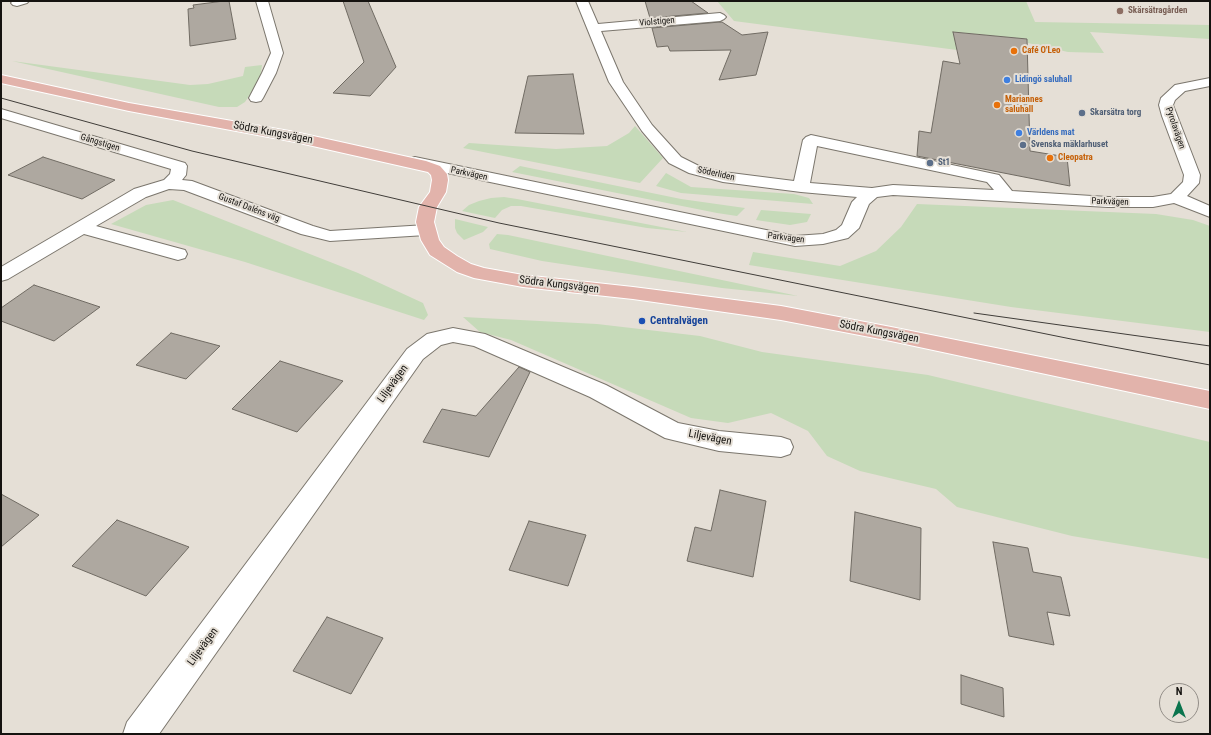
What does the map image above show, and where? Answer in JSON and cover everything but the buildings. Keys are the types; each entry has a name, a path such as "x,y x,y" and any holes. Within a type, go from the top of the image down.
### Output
{"main road":[{"name":"Södra Kungsvägen","path":"1,79 129,106 295,137 415,162 434,170 439,174 440,180 438,192 428,208 425,222 430,240 437,251 464,268 481,274 523,281 633,293 781,313 891,334 1210,400"}],"street":[{"path":"256,98 269,73 277,53 262,1"},
{"name":"Söderliden","path":"582,1 616,82 647,128 675,160 695,170 723,177 801,187 872,193"},
{"name":"Violstigen","path":"594,28 720,17"},
{"name":"Pyrolavägen","path":"1176,198 1191,183 1192,175 1169,116 1166,105 1168,98 1180,88 1210,82"},
{"name":"Gångstigen","path":"1,113 179,166 178,175 169,184"},
{"path":"801,187 811,140 993,178 1008,196"},
{"name":"Parkvägen","path":"415,162 736,230 795,241 823,239 842,234 850,228 861,202 872,193 893,190 1116,202 1153,202 1176,198"},
{"name":"Gustaf Daléns väg","path":"1,275 140,193 161,185 169,184 186,185 307,230 322,234 336,235 426,230"},
{"path":"1176,198 1210,212"},
{"path":"82,228 178,254"},
{"name":"Liljevägen","path":"139,734 415,354 434,339 453,335 478,339 598,391 672,431 719,441 781,448"}],"green space":[{"path":"717,1 1026,1 1035,22 1210,25 1210,39 1090,32 1104,53 1068,52 1028,43 1027,39 954,32 957,50 734,21"},
{"path":"12,61 190,85 208,84 243,76 245,67 262,65 260,80 245,102 237,107 219,107"},
{"path":"635,126 663,158 640,183 463,148 469,143 556,149 607,146 629,133"},
{"path":"520,166 681,199 745,208 737,216 717,213 512,172"},
{"path":"666,173 691,187 794,194 809,198 813,204 681,193 656,186"},
{"path":"504,197 687,232 647,228 521,206 511,206 502,210 495,218 462,211 469,205 479,201"},
{"path":"173,200 358,273 423,303 428,315 424,320 245,262 111,224 146,205"},
{"path":"917,204 1156,214 1193,220 1210,226 1210,332 1011,307 749,265 753,252 840,266 876,251 901,227"},
{"path":"761,210 811,214 807,222 790,225 756,220"},
{"path":"455,219 488,227 483,232 464,240 457,233 455,228"},
{"path":"497,234 508,235 798,296 722,288 542,261 490,249 489,244"},
{"path":"463,317 597,324 700,336 762,352 928,375 1210,442 1210,559 1072,536 957,507 936,489 860,471 827,456 808,431 771,413 728,423 691,418 511,340 480,332"}],"tram line":[{"path":"1,98 192,151 499,223 1071,339 1210,365"},
{"path":"974,313 1210,346"}],"place":[{"name":"Skärsätragården","path":"1120,11"},
{"name":"Café O'Leo","path":"1014,51"},
{"name":"Lidingö saluhall","path":"1007,80"},
{"name":"Mariannes saluhall","path":"997,105"},
{"name":"Skarsätra torg","path":"1082,113"},
{"name":"Världens mat","path":"1019,133"},
{"name":"Svenska mäklarhuset","path":"1023,145"},
{"name":"Cleopatra","path":"1050,158"},
{"name":"St1","path":"930,163"},
{"name":"Centralvägen","path":"642,321"}]}
